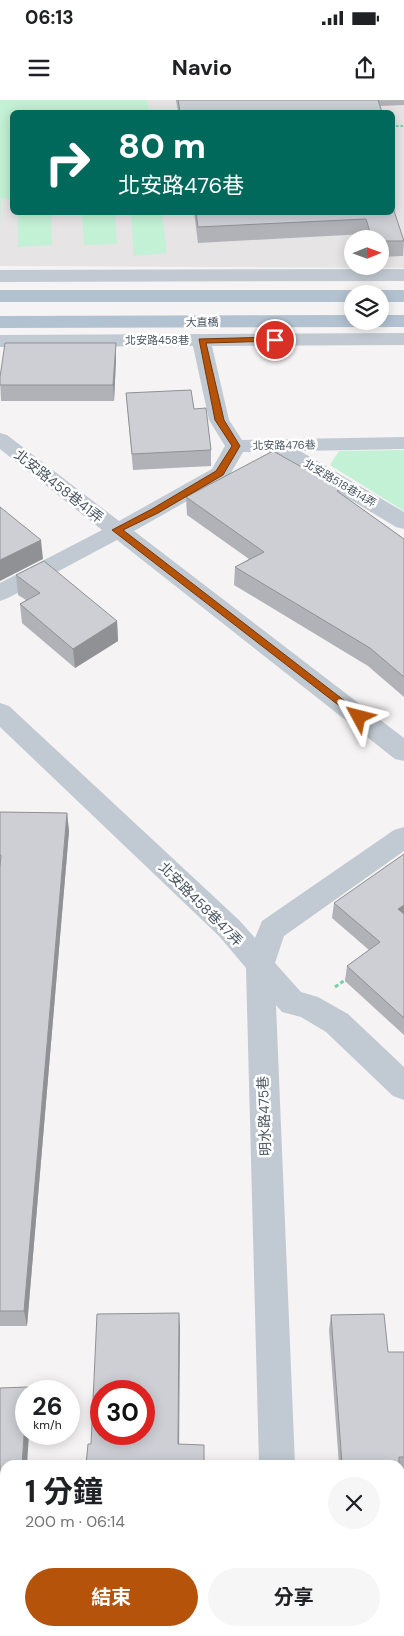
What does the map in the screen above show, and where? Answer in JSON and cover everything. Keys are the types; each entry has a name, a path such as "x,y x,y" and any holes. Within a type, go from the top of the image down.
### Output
{"main road":[{"name":"大直橋","path":"0,296 344,296"},
{"path":"389,296 404,296"},
{"name":"大直橋","path":"0,322 404,321"}],"street":[{"path":"0,276 404,276"},
{"name":"北安路458巷","path":"0,341 404,339"},
{"path":"201,340 219,420 236,446"},
{"name":"北安路458巷41弄","path":"0,439 404,752"},
{"name":"北安路476巷","path":"0,593 155,511 220,473 236,446 404,443"},
{"name":"北安路518巷14弄","path":"275,445 404,522"},
{"name":"北安路458巷47弄","path":"0,712 229,928 292,1003 308,1006 337,1024 404,1087"},
{"name":"明水路475巷","path":"277,1460 260,965 272,929 404,837"}],"path":[{"path":"396,126 404,126"},
{"path":"308,1006 356,972"}],"shaded area":[{"path":"0,100 404,100 404,268 389,268 389,230 344,230 344,268 0,266"}],"green space":[{"path":"0,100 147,100 149,110 10,110 10,200 1,198 0,232"},
{"path":"18,215 51,215 52,245 18,247"},
{"path":"82,215 115,215 117,244 84,245"},
{"path":"131,215 162,215 167,253 134,256"},
{"path":"404,450 404,511 330,465 339,451"}],"building":[{"path":"178,100 378,100 381,110 180,110"},
{"path":"395,214 404,241 389,241 389,230 369,230 366,219 198,227 196,215"},
{"path":"5,343 116,343 113,385 0,385"},
{"path":"191,390 194,409 206,408 211,450 132,454 126,393"},
{"path":"273,451 341,489 337,491 404,539 404,677 370,648 235,567 264,552 186,497"},
{"path":"0,507 41,540 0,560"},
{"path":"44,561 117,621 73,649 20,604 40,593 16,575"},
{"path":"0,812 67,813 24,1311 0,1311"},
{"path":"404,854 404,905 398,909 404,914 404,1018 347,966 380,942 334,903"},
{"path":"179,1313 178,1444 204,1445 204,1460 86,1460 88,1444 155,1445 155,1380 94,1380 97,1314"},
{"path":"384,1314 388,1352 404,1352 404,1457 399,1457 399,1460 342,1460 331,1315"},
{"path":"15,1387 15,1445 23,1445 22,1460 0,1460 0,1388"}],"route":[{"path":"275,340 201,340 219,420 236,446 220,473 155,511 116,530 133,541 359,717"}]}
